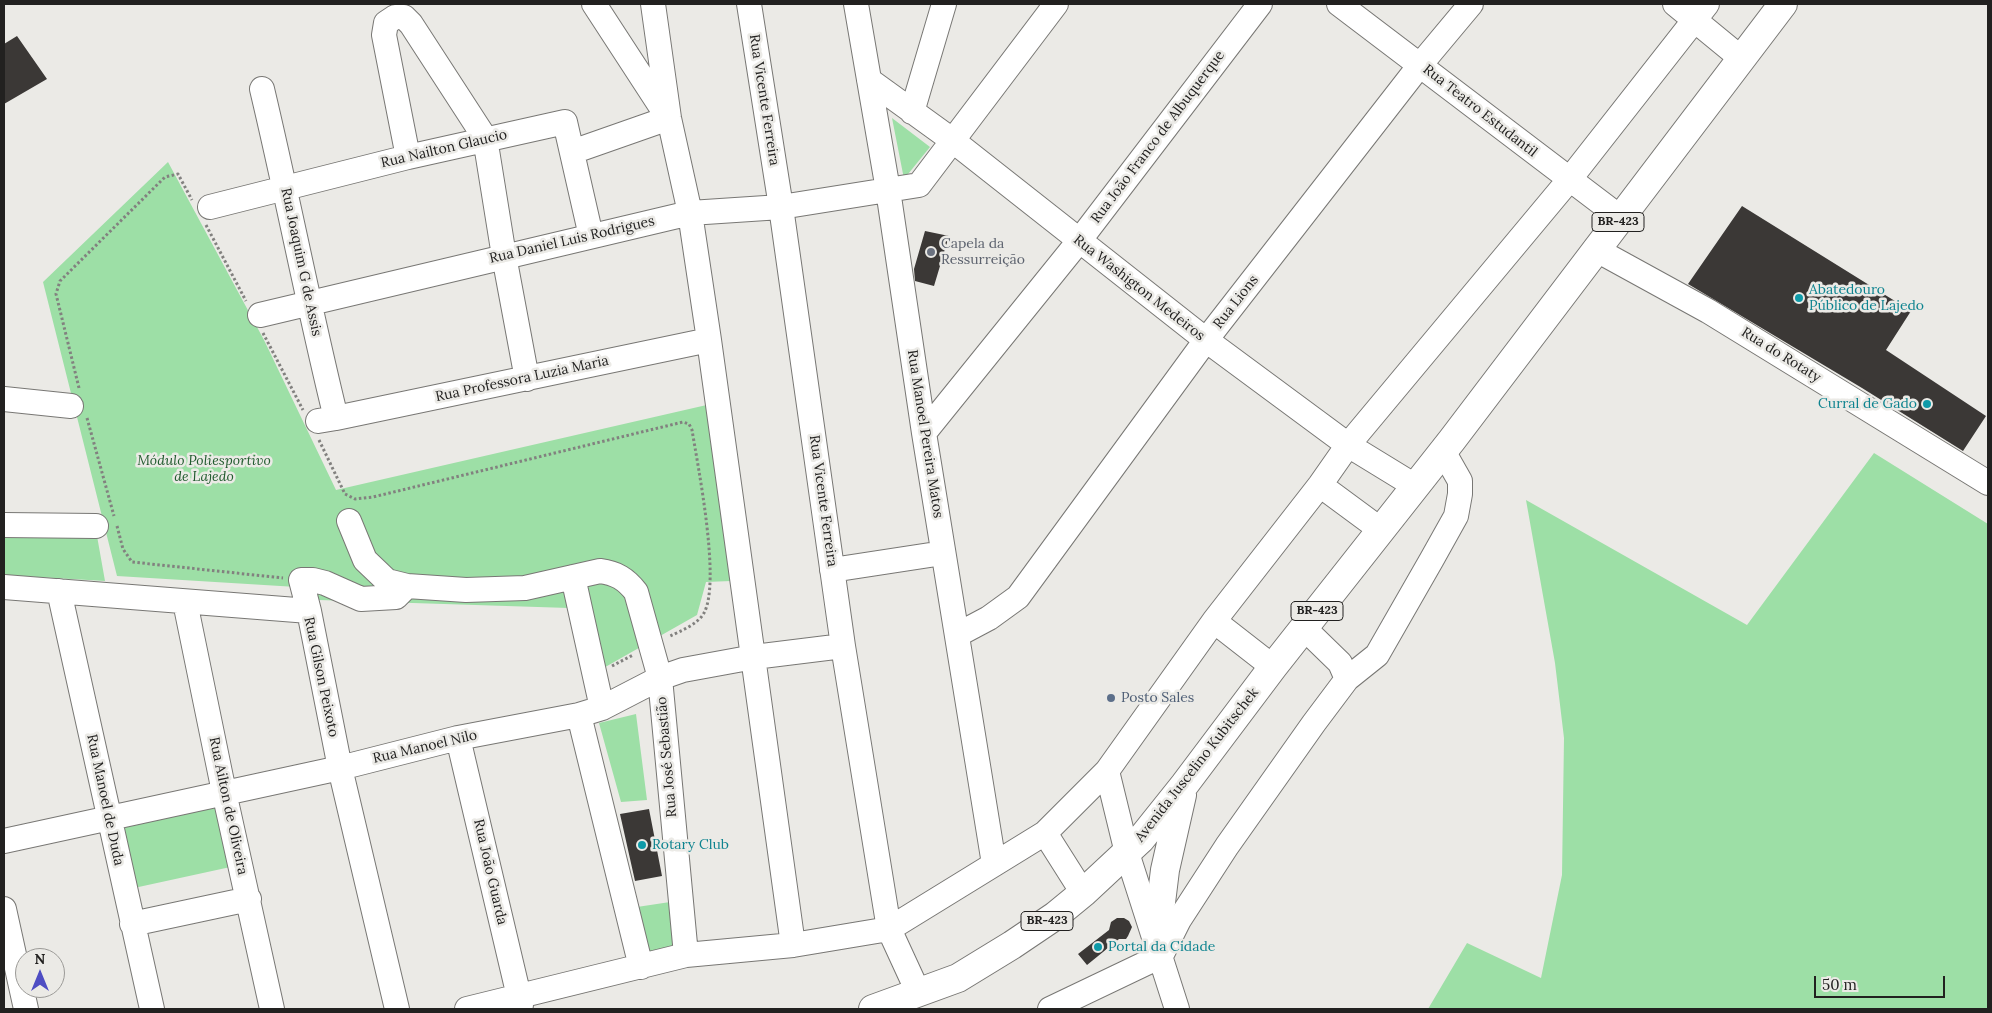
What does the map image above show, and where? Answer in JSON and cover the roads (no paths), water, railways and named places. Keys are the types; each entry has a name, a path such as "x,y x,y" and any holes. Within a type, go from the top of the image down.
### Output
{"main road":[{"name":"BR-423","path":"1448,445 1595,249 1783,4"},
{"name":"Avenida Juscelino Kubitschek","path":"915,1003 1055,916 1084,893 1141,839 1273,667 1448,445"},
{"path":"1158,950 1163,876 1174,823 1185,784"},
{"path":"873,1009 915,1003"}],"street":[{"path":"594,4 668,118"},
{"path":"653,4 668,118 690,213 709,340 793,945"},
{"name":"Rua Vicente Ferreira","path":"749,4 781,207 842,646 889,930 915,1003"},
{"name":"Rua Manoel Pereira Matos","path":"856,4 888,190 924,433 994,864"},
{"path":"912,112 944,4"},
{"name":"Rua Daniel Luis Rodrigues","path":"256,315 690,213 781,207 919,185 1056,4"},
{"name":"Rua João Franco de Albuquerque","path":"924,433 1079,241 1260,4"},
{"name":"Rua Teatro Estudantil","path":"1339,4 1620,218"},
{"name":"Rua Lions","path":"956,634 989,618 1018,597 1206,340 1420,65 1470,4"},
{"path":"1675,4 1701,12 1742,59"},
{"path":"467,1009 520,1001 686,955 793,945 889,930 1045,833 1107,770 1214,621 1320,486 1348,446 1569,180 1701,12"},
{"path":"408,157 384,35 386,23 395,17 404,18 411,24 485,138 504,256 527,379"},
{"name":"Rua Washigton Medeiros","path":"869,80 952,140 1206,340 1348,446 1415,486"},
{"name":"Rua Joaquim G de Assis","path":"262,88 286,188 308,303 319,423"},
{"path":"572,152 668,118"},
{"name":"Rua Nailton Glaucio","path":"203,211 485,138 565,122 591,236"},
{"name":"Rua do Rotaty","path":"1595,249 1708,311 1988,483"},
{"name":"Rua Professora Luzia Maria","path":"319,423 709,340"},
{"path":"4,399 79,402"},
{"path":"1050,1009 1158,950 1227,846 1314,723 1347,679 1377,655 1456,516 1460,481 1448,445"},
{"path":"1320,486 1381,530"},
{"name":"Rua José Sebastião","path":"349,521 365,560 388,581 407,586 466,590 524,588 600,571 611,572 622,577 630,584 636,592 660,678 686,955"},
{"path":"4,525 96,526"},
{"path":"832,570 943,553"},
{"path":"573,577 602,708"},
{"path":"309,611 301,580 313,580 324,583 361,599 396,597 407,586"},
{"name":"Rua Gilson Peixoto","path":"4,587 309,611 340,768 397,1009"},
{"name":"Rua Manoel de Duda","path":"59,591 152,1009"},
{"name":"Rua Ailton de Oliveira","path":"186,602 224,792 272,1009"},
{"path":"1214,621 1273,667"},
{"path":"1304,628 1340,663 1347,679"},
{"name":"Rua Manoel Nilo","path":"4,841 340,768 458,738 579,716 602,708 660,678 683,670 754,657 842,646"},
{"path":"579,716 641,968"},
{"name":"Rua João Guarda","path":"458,738 520,1001"},
{"path":"1107,770 1127,853 1177,1009"},
{"path":"1045,833 1084,893"},
{"path":"132,924 249,899"},
{"path":"4,909 26,1009"}],"place":[{"name":"Capela da Ressurreição","path":"931,252"},
{"name":"Abatedouro Público de Lajedo","path":"1799,298"},
{"name":"Curral de Gado","path":"1927,404"},
{"name":"Posto Sales","path":"1111,698"},
{"name":"Rotary Club","path":"642,845"},
{"name":"Portal da Cidade","path":"1098,947"}],"park label":[{"name":"Módulo Poliesportivo de Lajedo","path":"204,470"}]}
